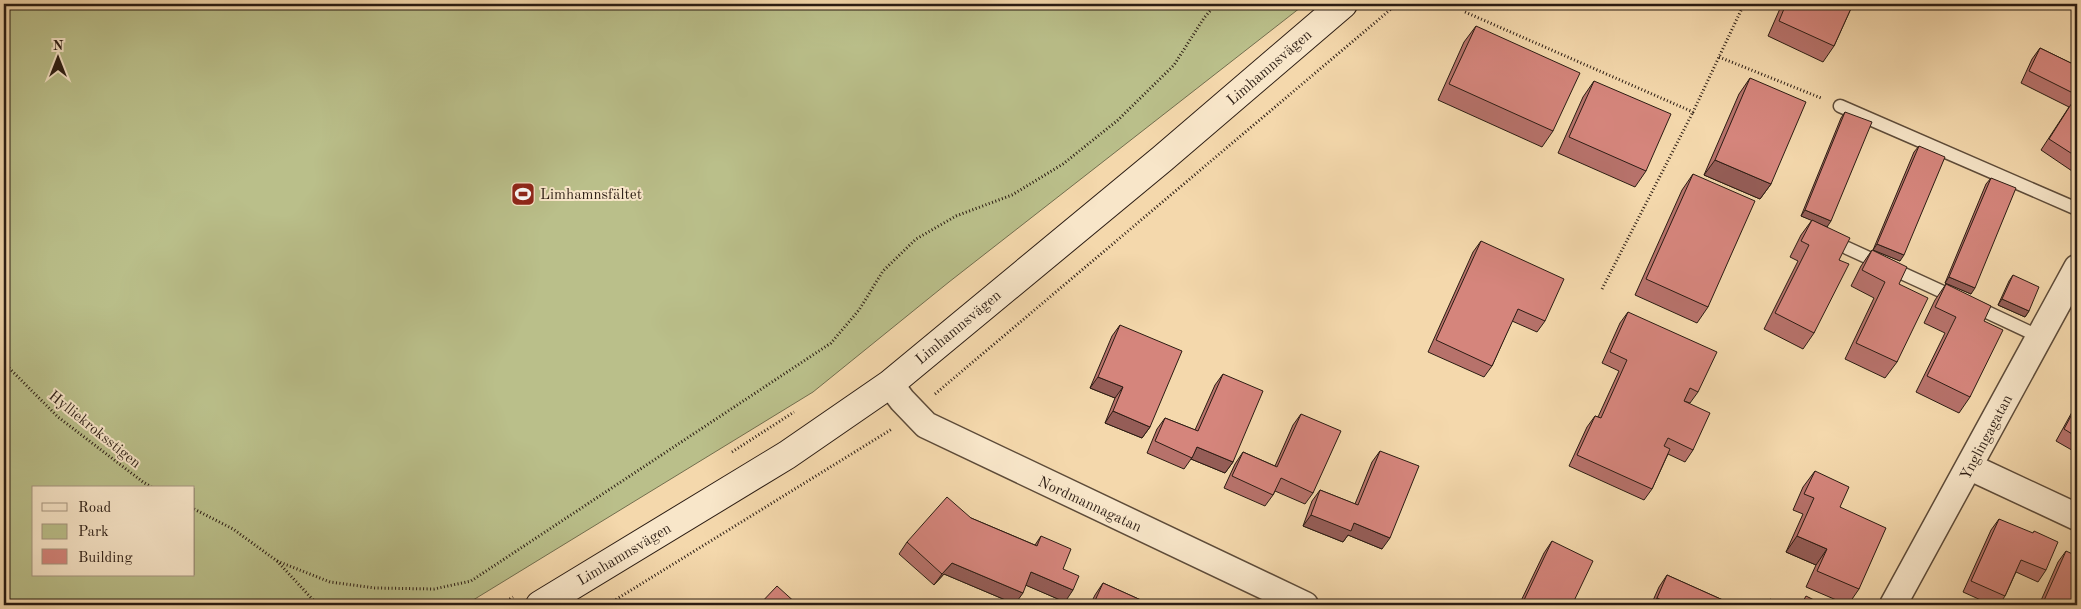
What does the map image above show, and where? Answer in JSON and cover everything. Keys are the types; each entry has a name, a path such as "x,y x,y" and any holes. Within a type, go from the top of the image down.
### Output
{"main road":[{"name":"Limhamnsvägen","path":"540,605 787,455 890,384 1162,159 1343,4"}],"street":[{"name":"Ynglingagatan","path":"1893,605 2077,268"},
{"name":"Nordmannagatan","path":"890,384 902,400 926,425 1305,605"},
{"path":"1970,467 2077,517"}],"lane":[{"path":"1840,106 2077,209"},
{"path":"1847,248 2040,337"}],"path":[{"path":"277,561 330,582 374,588 434,589 470,581 831,343 859,310 882,271 916,239 956,216 1012,195 1063,164 1118,120 1174,65 1216,4"},
{"path":"944,386 1397,4"},
{"path":"1602,289 1693,112 1744,4"},
{"path":"1464,12 1693,112"},
{"path":"1720,57 1840,106"},
{"name":"Hylliekroksstigen","path":"4,362 58,417 150,486"},
{"path":"607,605 877,439"},
{"path":"195,510 232,529 277,561 315,604 324,605"}],"green space":[{"name":"Limhamnsfältet","path":"4,4 1305,4 949,282 813,392 465,605 4,605"}],"building":[{"path":"1786,4 1853,4 1834,46 1779,21"},
{"path":"1476,26 1580,73 1553,131 1449,84"},
{"path":"2040,48 2077,66 2077,95 2029,71"},
{"path":"1750,78 1806,102 1771,184 1715,160"},
{"path":"1594,81 1671,114 1646,171 1569,137"},
{"path":"2077,95 2077,157 2049,139"},
{"path":"1845,112 1872,122 1831,221 1805,210"},
{"path":"1919,146 1945,157 1904,255 1877,244"},
{"path":"1693,174 1755,201 1708,307 1646,279"},
{"path":"1991,178 2016,188 1975,288 1949,277"},
{"path":"1812,220 1850,238 1839,260 1849,264 1814,333 1775,313 1809,245 1801,241"},
{"path":"1481,241 1564,279 1545,321 1518,309 1492,366 1436,340"},
{"path":"1872,250 1907,267 1899,284 1928,298 1897,362 1856,343 1885,282 1862,270"},
{"path":"2013,275 2039,287 2029,311 2002,299"},
{"path":"1946,284 1991,306 1984,321 2003,330 1970,397 1927,376 1956,317 1935,307"},
{"path":"1628,312 1717,352 1698,392 1690,388 1684,401 1710,413 1693,450 1668,438 1664,446 1670,449 1652,489 1577,455 1595,416 1601,418 1627,360 1610,352"},
{"path":"1120,325 1182,351 1150,427 1113,411 1123,387 1098,377"},
{"path":"1223,374 1263,391 1233,462 1197,447 1192,458 1155,441 1165,418 1198,431"},
{"path":"2077,405 2077,437 2064,429"},
{"path":"1301,414 1341,431 1313,493 1281,478 1273,495 1232,476 1243,452 1277,467"},
{"path":"1380,451 1419,466 1390,538 1354,523 1351,531 1311,515 1320,490 1358,505"},
{"path":"1815,471 1849,487 1840,507 1886,528 1859,589 1817,571 1827,549 1797,536 1814,498 1804,494"},
{"path":"947,497 971,518 1037,546 1041,536 1071,549 1063,569 1079,576 1073,590 1031,572 1023,593 952,563 942,574 907,542"},
{"path":"1999,519 2033,533 2034,531 2058,542 2046,570 2021,560 2005,596 1971,581"},
{"path":"1552,541 1593,561 1572,605 1536,605 1524,600"},
{"path":"2066,551 2077,556 2077,605 2042,605"},
{"path":"1667,575 1734,605 1673,605 1657,598"},
{"path":"1103,583 1152,605 1093,605"},
{"path":"777,586 798,605 759,605"},
{"path":"1806,596 1824,605 1801,605"},
{"path":"1770,599 1781,605 1767,605"}],"place":[{"name":"Limhamnsfältet","path":"523,194"}]}
